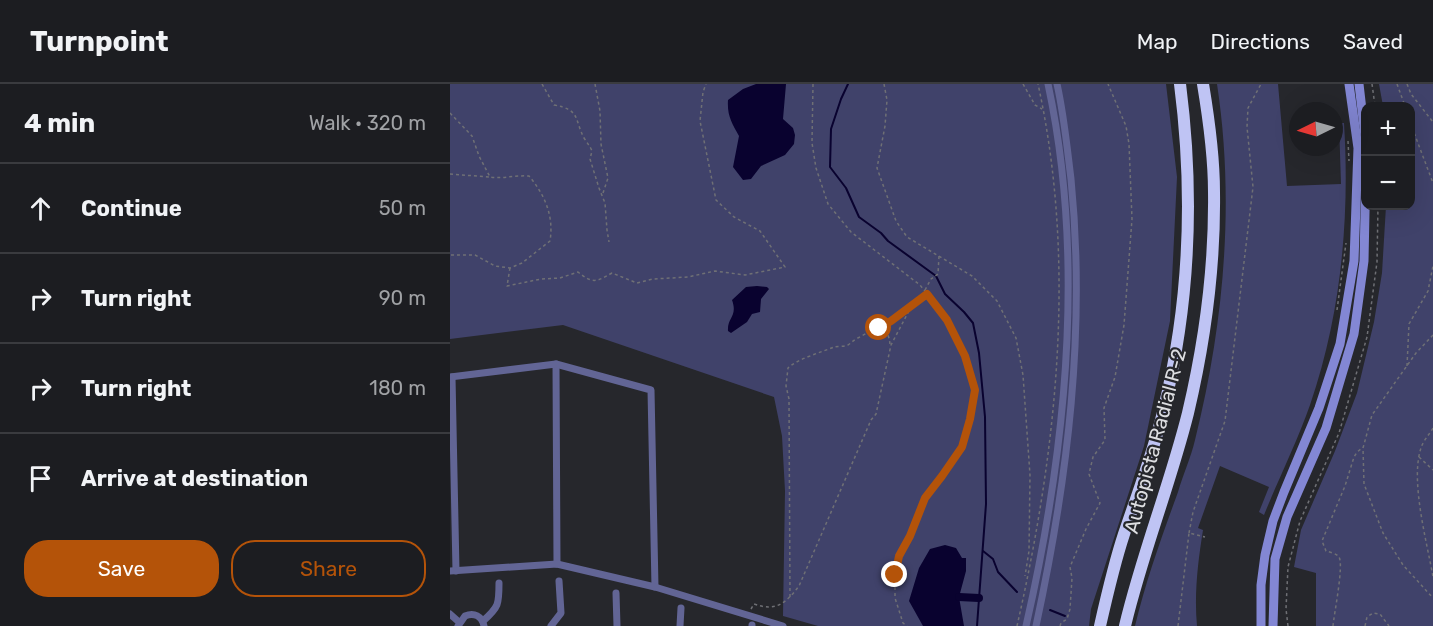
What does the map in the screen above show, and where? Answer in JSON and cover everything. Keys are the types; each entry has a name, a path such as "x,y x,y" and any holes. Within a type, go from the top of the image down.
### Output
{"highway":[{"name":"Autopista Radial R-2","path":"1100,626 1123,537 1164,410 1178,348 1185,295 1189,218 1187,159 1180,84"},
{"name":"Autopista Radial R-2","path":"1125,626 1136,580 1187,415 1201,355 1213,248 1215,190 1203,84"}],"street":[{"path":"1026,626 1047,531 1062,423 1066,358 1068,258 1058,149 1048,84"},
{"path":"1036,626 1057,522 1071,424 1075,368 1077,258 1067,148 1057,84"},
{"path":"1262,626 1261,585 1273,521 1319,408 1340,344 1354,261 1358,148 1349,84"},
{"path":"1359,84 1361,104"},
{"path":"1273,626 1275,559 1287,517 1326,428 1354,334 1364,261 1365,210"},
{"path":"556,363 557,564"},
{"path":"655,587 651,390 556,363 451,377 453,571 557,564 655,587 783,626"},
{"path":"551,626 561,613 559,581"},
{"path":"450,614 459,624 465,616 473,614 484,624 499,603 499,583"},
{"path":"616,593 617,626"},
{"path":"680,626 681,608"}],"path":[{"path":"542,84 555,105 570,109 578,117 584,138 592,151 590,159 603,194"},
{"path":"595,84 600,111 601,144 608,178 603,194 609,242"},
{"path":"510,268 507,286 541,279 560,278 578,272 587,280 597,281 612,273 637,283 653,279 688,277 715,271 745,274 785,267 760,231 734,217 716,200 700,121 706,84"},
{"path":"813,84 812,143 816,168 828,204 851,232 927,294 947,320 965,356 975,390 962,447 925,498 910,536 899,556 895,575 895,598 903,623 907,626"},
{"path":"884,84 887,100 885,126 877,168 896,221 907,237 972,276 997,301 1016,338 1023,375 1030,475 1029,551 1025,576"},
{"path":"1023,84 1035,105 1042,109"},
{"path":"1018,626 1037,529 1052,422 1056,367 1058,258 1051,172 1038,84"},
{"path":"1042,84 1053,150 1062,258 1060,367 1056,422 1044,509"},
{"path":"1060,626 1067,619 1070,609 1072,578 1070,567 1100,503 1089,474 1093,457 1105,440 1104,408 1115,377 1124,325 1131,219 1129,144 1126,126 1108,84"},
{"path":"1178,626 1193,512 1225,421 1253,187 1247,127 1248,108 1261,84"},
{"path":"1372,84 1374,102"},
{"path":"1397,84 1404,102"},
{"path":"1407,84 1411,94 1433,122"},
{"path":"450,113 472,136 490,177"},
{"path":"1415,135 1433,183"},
{"path":"1348,140 1349,169"},
{"path":"450,174 498,178 516,175 529,177 540,189 549,210 552,227 550,241 522,263 510,268 495,266 475,255 450,255"},
{"path":"1336,310 1344,268 1346,234"},
{"path":"924,291 931,279 938,274 939,256"},
{"path":"1407,367 1410,318 1428,291 1433,266"},
{"path":"790,597 789,399 786,386 788,368 796,360 805,360 817,352 847,345 879,328 927,294"},
{"path":"890,348 911,307"},
{"path":"749,616 754,604 762,607 780,606 799,586 871,420 876,414 890,348 890,338 885,331 879,328"},
{"path":"1433,335 1372,415 1363,448 1364,484 1383,534 1403,565 1433,597"},
{"path":"1433,429 1421,447 1417,468 1433,577"},
{"path":"1333,626 1338,597 1340,560 1337,555 1326,551 1322,541 1354,457 1363,448"},
{"path":"1419,457 1433,470"},
{"path":"1189,533 1205,537"},
{"path":"1018,626 1037,549"},
{"path":"1365,626 1367,617 1373,613 1380,614 1389,626"}],"shaded area":[{"path":"450,84 1166,84 1177,177 1170,321 1144,446 1091,609 1089,626 818,626 783,616 785,491 782,436 774,397 563,325 450,339"},
{"path":"756,84 786,84 783,119 793,128 794,144 785,155 761,166 751,179 743,180 733,167 739,136 729,115 728,100 743,89"},
{"path":"1217,84 1278,84 1287,186 1341,184 1340,156 1343,156 1344,123 1346,194 1336,301 1321,371 1310,405 1264,515 1259,512 1269,487 1220,466 1198,528 1203,530 1197,578 1197,626 1135,626 1144,592 1193,446 1213,352 1224,263 1226,218 1222,128"},
{"path":"1379,84 1433,84 1433,626 1316,626 1316,573 1294,567 1301,530 1357,393 1374,322 1382,273 1386,210 1415,210 1415,102 1382,102"},
{"path":"757,286 769,289 761,299 760,312 752,314 747,322 731,333 728,331 728,326 734,310 732,300 746,287"},
{"path":"945,545 956,548 962,558 966,558 966,571 959,597 964,626 923,626 909,601 919,568 930,549"}],"waterway":[{"path":"848,84 831,129 830,167 846,188 859,217 936,276 945,294 973,323 979,353 985,417 986,504 977,626"},
{"path":"983,551 993,559 998,572 1017,592"},
{"path":"959,597 979,598"},
{"path":"1050,610 1065,616"}],"route":[{"path":"879,328 927,294 947,320 965,356 975,390 962,447 925,498 919,516 899,556 895,575"}]}
